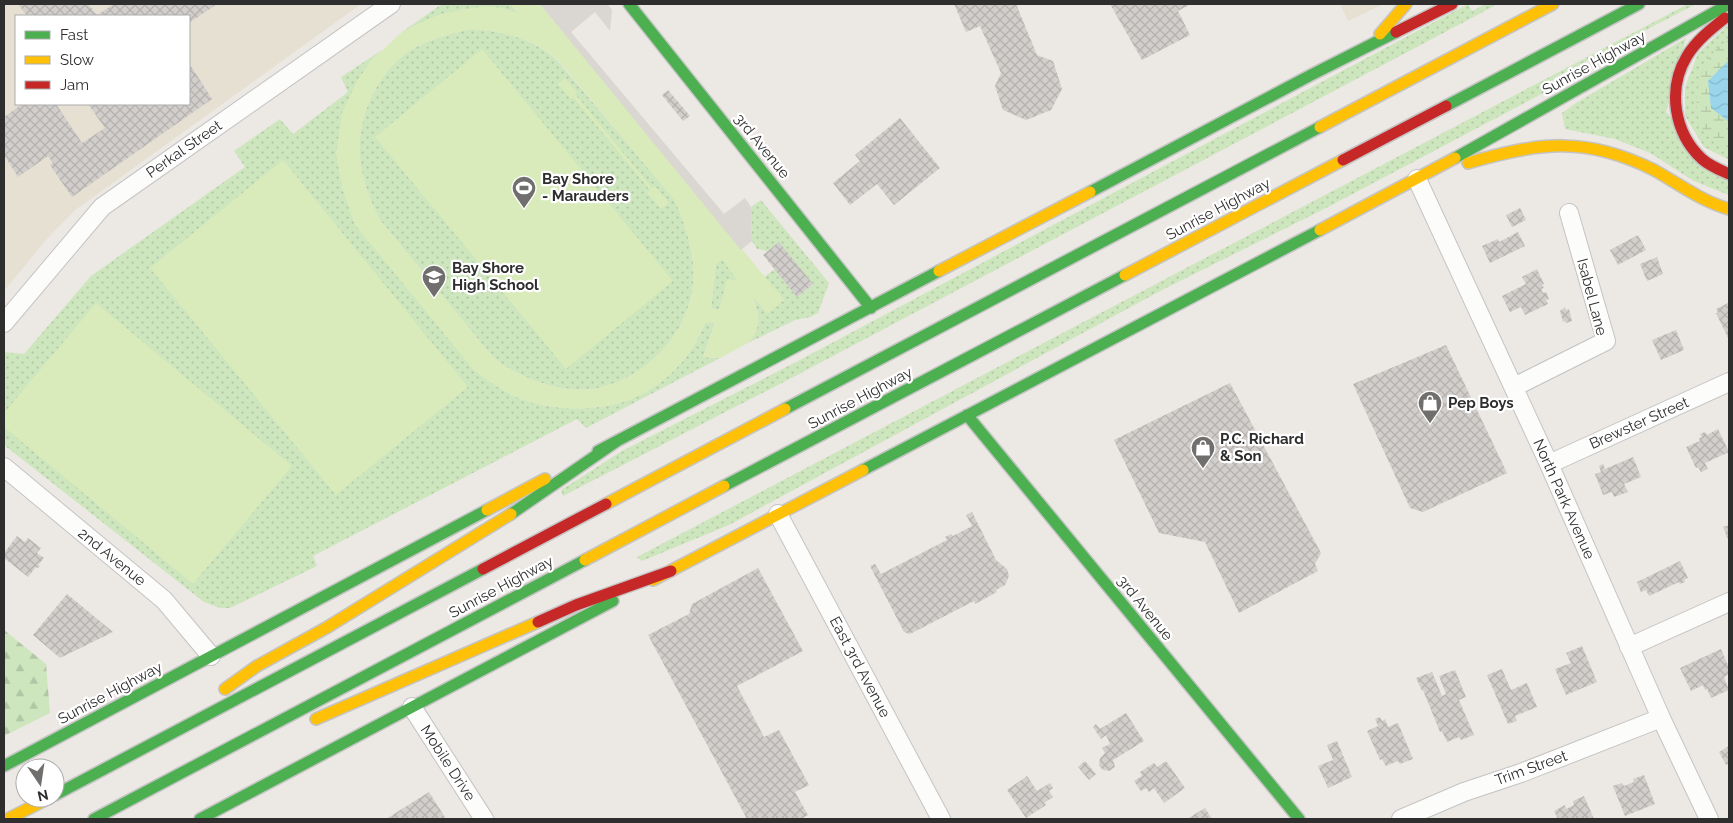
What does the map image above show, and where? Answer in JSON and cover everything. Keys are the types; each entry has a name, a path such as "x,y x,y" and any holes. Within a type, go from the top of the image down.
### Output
{"main road":[{"name":"3rd Avenue","path":"629,4 871,308"},
{"path":"1370,44 1406,4"},
{"name":"Sunrise Highway","path":"4,766 1370,44 1452,4"},
{"name":"Sunrise Highway","path":"65,790 1553,4"},
{"name":"Sunrise Highway","path":"94,819 1639,4"},
{"name":"Sunrise Highway","path":"200,819 1418,179 1729,4"},
{"path":"1729,14 1702,38 1687,56 1680,72 1675,96 1680,124 1694,151 1711,165 1729,174"},
{"path":"1418,179 1519,148 1552,144 1579,146 1611,152 1638,163 1696,196 1729,209"},
{"name":"3rd Avenue","path":"967,415 1299,819"},
{"path":"141,750 258,666 326,628 510,515 617,441"},
{"path":"308,722 353,704 576,605 671,570"},
{"path":"198,764 290,729"},
{"path":"8,819 29,808"}],"street":[{"name":"Perkal Street","path":"4,323 102,207 391,4"},
{"name":"North Park Avenue","path":"1418,179 1549,464 1629,647 1709,819"},
{"name":"Isabel Lane","path":"1514,387 1606,341 1569,213"},
{"name":"Brewster Street","path":"1549,464 1729,382"},
{"name":"2nd Avenue","path":"4,467 164,600 211,656"},
{"name":"East 3rd Avenue","path":"778,514 942,819"},
{"path":"1629,647 1729,602"},
{"name":"Mobile Drive","path":"412,707 484,819"},
{"name":"Trim Street","path":"1401,819 1464,792 1521,773 1662,718"}],"shaded area":[{"path":"4,4 361,4 74,211 47,239 4,291"},
{"path":"540,4 607,4 612,10 610,31 595,12 571,32 724,214 745,198 751,207 752,241 741,250"},
{"path":"1340,4 1384,4 1348,21"}],"green space":[{"path":"442,4 510,4 519,14 488,8 459,11 430,19 402,32"},
{"path":"510,4 540,4 784,300 767,314 753,297 759,319 757,329 748,343 720,358 703,357 715,324 706,322 691,350 669,375 651,389 624,402 593,408 559,408 543,405 514,396 473,369 355,225 343,191 336,154 342,113 357,81 370,62 402,32 444,13 485,6 503,8 518,13","holes":["471,29 517,37 538,46 558,60 675,201 692,252 694,274 689,303 683,320 674,336 662,351 649,363 617,382 585,390 557,387 515,372 492,356 380,220 370,198 361,166 360,142 366,110 381,80 391,67 416,47 443,36","722,259 738,281 727,279 719,310 711,308 716,264"]},
{"path":"1468,4 1472,11 1486,4 1498,4 799,374 563,496 561,490 622,451 798,361"},
{"path":"1688,4 1696,4 1554,78 1553,88 1328,207 1162,290 729,525 642,561 637,557"},
{"path":"1729,24 1729,160 1704,147 1685,116 1685,87 1698,53"},
{"path":"471,29 517,37 548,52 557,60 675,200 692,252 694,274 689,303 683,320 674,336 662,351 649,363 617,382 585,390 557,387 515,372 492,356 380,220 370,198 361,166 360,142 366,110 381,80 391,67 416,47 443,36"},
{"path":"1686,38 1666,112 1729,180 1729,195 1694,181 1650,153 1615,139 1565,129 1562,113"},
{"path":"1729,40 1728,149 1713,139 1703,129 1698,115 1697,103 1700,77 1705,66 1719,46"},
{"name":"Bay Shore - Marauders","path":"482,49 673,281 566,369 375,137"},
{"path":"382,50 370,62 336,154 473,369 503,390 528,401 559,408 593,408 624,402 657,385 675,370 688,354 706,322 715,323 703,357 720,358 586,428 577,419 313,556 317,566 230,608 220,608 204,602 4,445 4,352 24,354 91,276 245,167 234,151 280,119 293,134 348,92 341,77"},
{"path":"565,78 577,92 575,94 652,188 655,186 669,203 661,209 647,193 650,190 573,97 571,99 558,84"},
{"path":"283,160 468,387 336,495 150,268"},
{"path":"761,200 829,283 818,313 795,320 748,343 756,331 758,320 752,295 784,300 764,277 775,269 797,297 813,284 779,243 768,251 757,249 752,241 751,207"},
{"path":"722,259 739,282 719,310 711,308 716,264"},
{"path":"96,303 292,466 193,584 4,427 4,413"},
{"path":"4,630 46,664 50,713 4,736"}],"water":[{"path":"1729,60 1729,122 1711,108 1708,81"}],"building":[{"path":"18,4 88,4 97,15 26,15"},
{"path":"114,4 217,4 190,22 190,15 97,15"},
{"path":"954,4 1016,4 1037,55 1053,61 1062,89 1051,110 1026,120 1003,110 995,86 1001,73 980,26 966,32"},
{"path":"1110,4 1191,4 1178,11 1190,35 1142,60"},
{"path":"190,67 212,99 72,197 50,165 53,163 48,156 18,177 4,155 4,117 21,105 57,105 82,143 105,128 89,105 190,105"},
{"path":"668,90 690,116 683,121 662,95"},
{"path":"900,118 940,168 894,205 877,184 850,205 833,183 860,161 855,155"},
{"path":"1520,208 1526,220 1512,227 1506,215"},
{"path":"1518,232 1525,246 1490,263 1482,246 1498,239 1499,242"},
{"path":"1638,235 1646,250 1618,265 1610,250"},
{"path":"779,242 813,284 797,297 763,255"},
{"path":"1657,257 1663,274 1647,281 1640,264"},
{"path":"1537,269 1544,284 1542,285 1544,288 1541,289 1543,293 1546,292 1549,299 1546,300 1548,304 1525,315 1521,307 1510,312 1502,296 1526,284 1522,277"},
{"path":"1728,303 1729,340 1716,313 1718,313 1716,309"},
{"path":"1565,307 1566,310 1569,309 1572,321 1566,323 1565,321 1563,322 1560,311"},
{"path":"1676,330 1684,350 1661,360 1652,340"},
{"path":"1446,345 1507,473 1423,512 1410,508 1353,384"},
{"path":"1230,383 1321,553 1315,564 1318,571 1239,613 1205,542 1159,533 1114,440"},
{"path":"1718,429 1729,452 1705,463 1708,469 1701,472 1698,467 1696,468 1686,447 1700,441 1699,438 1702,437 1700,434 1705,432 1707,435"},
{"path":"1633,457 1641,477 1624,484 1628,492 1614,497 1612,492 1603,495 1595,474 1601,472 1599,466 1603,464 1605,469"},
{"path":"972,512 996,560 1007,569 1009,576 1005,585 996,590 997,592 975,604 974,601 910,634 904,632 870,566 875,564 881,574 947,540 945,537 951,534 953,536 972,526 966,515"},
{"path":"1729,525 1729,542 1723,527"},
{"path":"17,536 25,542 28,538 41,548 37,553 44,558 38,565 40,566 36,567 28,577 4,558 4,553"},
{"path":"1680,561 1688,578 1684,580 1685,582 1680,584 1679,582 1649,596 1646,590 1641,592 1637,582"},
{"path":"758,568 803,651 737,686 764,737 779,730 809,785 795,792 808,815 801,819 747,819 648,635 689,614 692,604"},
{"path":"67,594 113,632 60,658 33,635"},
{"path":"1582,646 1597,682 1566,695 1555,669 1571,663 1566,653"},
{"path":"1721,649 1729,668 1729,674 1724,677 1729,690 1711,698 1703,685 1691,691 1680,668"},
{"path":"1502,669 1511,690 1527,683 1537,707 1515,716 1517,721 1508,724 1487,675"},
{"path":"1455,670 1466,697 1459,700 1474,735 1461,740 1459,737 1447,742 1442,731 1440,732 1423,690 1416,678 1432,672 1442,696 1446,694 1439,676"},
{"path":"1126,713 1144,741 1113,760 1115,767 1109,771 1103,770 1099,766 1100,758 1105,753 1102,748 1110,744 1106,735 1101,739 1093,727 1096,724 1100,729"},
{"path":"1380,717 1382,721 1385,719 1388,727 1398,723 1413,759 1400,764 1398,761 1386,766 1382,759 1380,760 1367,731 1378,726 1375,719"},
{"path":"1337,741 1352,777 1328,788 1318,766 1333,760 1327,745"},
{"path":"1729,746 1729,767 1719,752"},
{"path":"1085,761 1096,774 1089,780 1078,767"},
{"path":"1166,761 1185,788 1164,803 1154,788 1149,792 1146,788 1141,791 1134,781 1142,776 1140,772 1154,763 1157,767"},
{"path":"1644,775 1655,804 1625,816 1613,786 1622,783 1624,786 1634,782 1633,779"},
{"path":"1027,776 1037,791 1050,783 1053,788 1049,791 1053,797 1044,803 1046,805 1026,818 1007,790"},
{"path":"429,792 446,819 386,819"},
{"path":"1584,796 1594,819 1558,819 1554,811 1565,805 1566,809 1574,805 1573,801"},
{"path":"1205,808 1212,819 1187,819"}],"traffic: fast":[{"path":"629,4 871,308"},
{"path":"1446,106 1639,4"},
{"path":"1455,158 1729,4"},
{"path":"1090,192 1396,32"},
{"path":"785,409 1320,127"},
{"path":"863,470 1320,230"},
{"path":"598,451 939,271"},
{"path":"724,486 1125,275"},
{"path":"967,415 1299,819"},
{"path":"511,514 617,441"},
{"path":"4,766 487,510"},
{"path":"94,819 585,560"},
{"path":"65,790 483,569"},
{"path":"200,819 613,601"}],"traffic: slow":[{"path":"1380,34 1406,4"},
{"path":"1320,127 1553,4"},
{"path":"1468,163 1517,150 1562,146 1584,147 1629,159 1654,170 1700,197 1729,209"},
{"path":"1320,230 1455,158"},
{"path":"1125,275 1343,160"},
{"path":"939,271 1090,192"},
{"path":"606,504 785,409"},
{"path":"653,580 863,470"},
{"path":"487,510 545,479"},
{"path":"585,560 724,486"},
{"path":"225,689 257,666 326,628 511,514"},
{"path":"316,719 538,622"},
{"path":"8,819 29,808"}],"traffic: jam":[{"path":"1396,32 1452,4"},
{"path":"1725,18 1699,40 1687,56 1677,82 1676,110 1685,137 1692,148 1702,159 1715,168 1729,174"},
{"path":"1343,160 1446,106"},
{"path":"483,569 606,504"},
{"path":"538,622 576,605 671,571"}],"place":[{"name":"Bay Shore - Marauders","path":"524,209"},
{"name":"Bay Shore High School","path":"434,298"},
{"name":"Pep Boys","path":"1430,424"},
{"name":"P.C. Richard & Son","path":"1203,469"}]}
